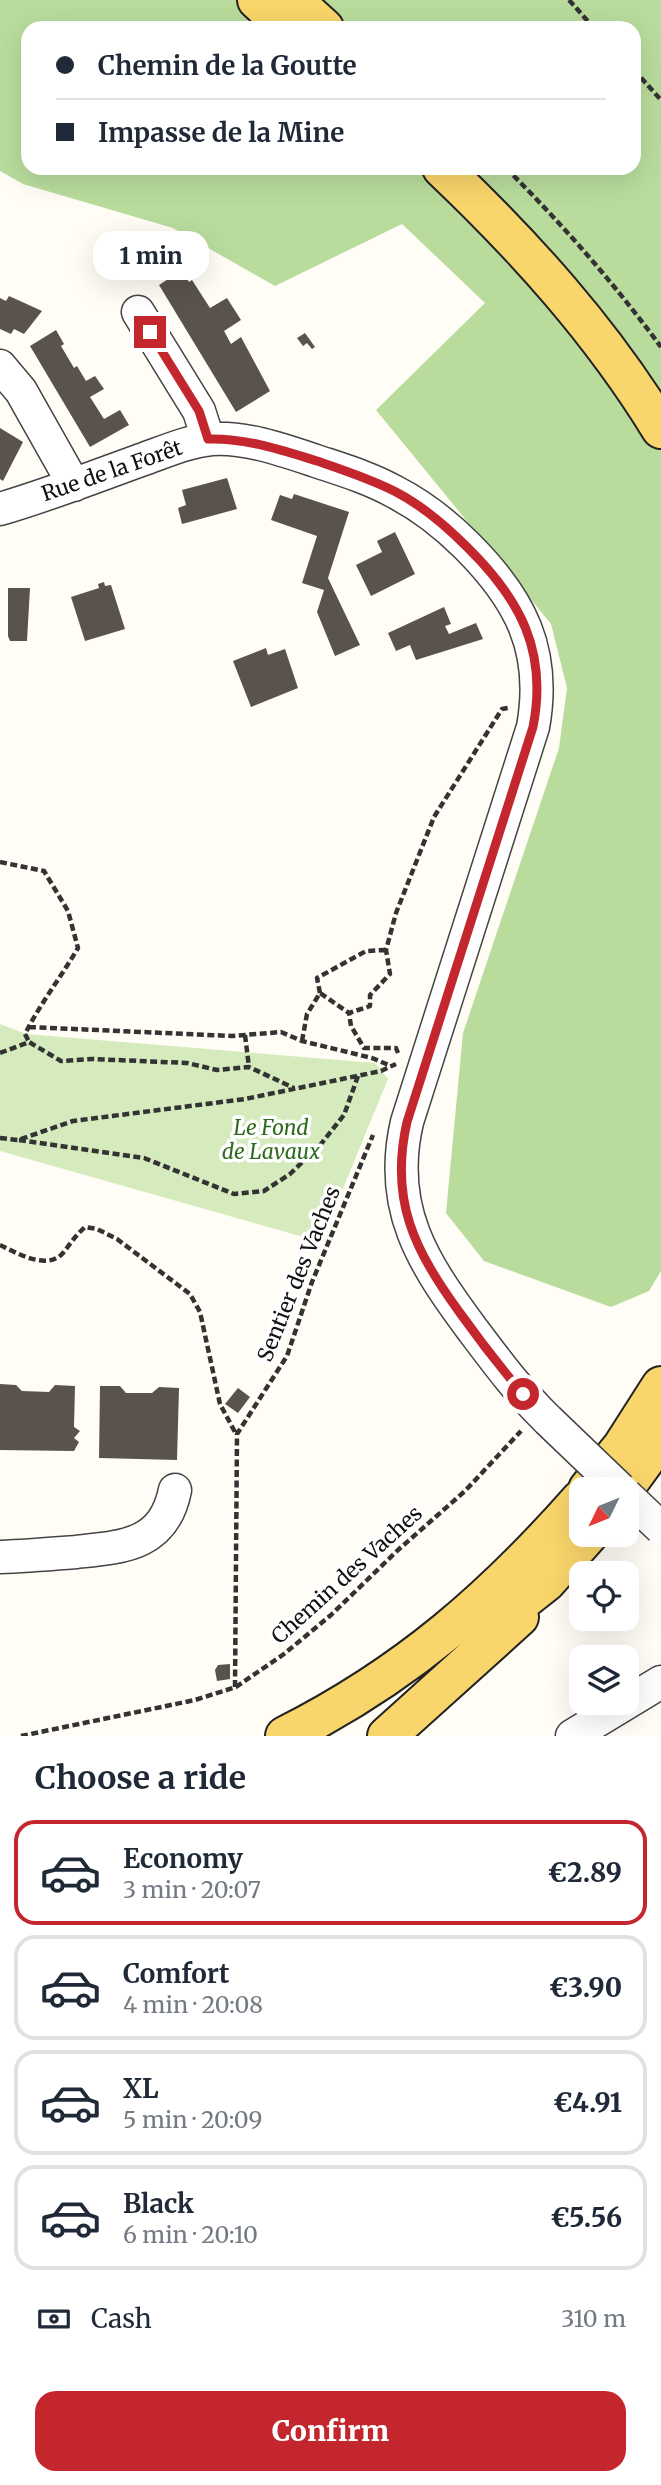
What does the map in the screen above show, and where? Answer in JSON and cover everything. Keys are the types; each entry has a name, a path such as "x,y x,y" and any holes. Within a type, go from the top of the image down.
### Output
{"main road":[{"path":"257,0 280,21"},
{"path":"293,0 316,21"},
{"path":"449,175 497,221 574,306 612,355 661,429"},
{"path":"483,175 583,279 661,383"},
{"path":"598,1477 622,1447 661,1386"},
{"path":"631,1477 661,1438"},
{"path":"285,1736 354,1698 442,1636 526,1561 569,1513"},
{"path":"387,1736 513,1625 577,1547"},
{"path":"332,1736 426,1677 546,1582"}],"street":[{"path":"138,312 199,411 208,439"},
{"path":"0,366 20,391 74,485"},
{"name":"Rue de la Forêt","path":"0,509 186,444 208,439 254,443 364,478 417,505 439,520 490,569 517,606 536,670 537,705 533,727 407,1122 400,1165 405,1212 421,1254 438,1282 505,1373 543,1416 609,1477"},
{"path":"0,1558 116,1548 138,1542 163,1521 172,1508 175,1490"},
{"path":"639,1507 661,1528"},
{"path":"572,1736 661,1682"}],"path":[{"path":"569,0 588,21"},
{"path":"641,78 661,100"},
{"path":"513,175 576,241 623,296 661,347"},
{"path":"349,1013 370,1006 370,995 390,974 386,950 396,913 441,806 502,709 537,705"},
{"path":"0,862 44,871 68,911 78,948 54,989 37,1010 25,1034 29,1042 61,1061 93,1059 187,1063 217,1070 249,1067 295,1089"},
{"path":"302,1041 307,1014 320,993 317,978 366,951 386,950"},
{"path":"320,993 349,1013 351,1026 364,1048 396,1048 402,1061"},
{"path":"18,1140 73,1121 245,1099 358,1076 391,1066 372,1058 302,1041 281,1032 245,1035 29,1027"},
{"path":"245,1035 249,1067"},
{"path":"0,1053 29,1042"},
{"path":"0,1138 144,1158 234,1194 264,1191 290,1174 321,1144 344,1115 358,1076"},
{"name":"Sentier des Vaches","path":"237,1434 287,1356 312,1282 375,1130"},
{"path":"0,1245 28,1258 52,1260 60,1256 85,1227 97,1229 117,1240 190,1294 200,1312 220,1404 237,1434 234,1687"},
{"name":"Chemin des Vaches","path":"21,1736 195,1700 234,1687 284,1654 331,1615 543,1416"}],"green space":[{"path":"0,0 661,0 661,1271 649,1291 611,1307 484,1261 446,1213 463,1033 559,748 567,688 551,624 376,410 485,303 402,224 275,286 173,228 23,184 0,171"},
{"name":"Le Fond de Lavaux","path":"0,1024 26,1034 375,1063 388,1079 321,1242 0,1151"}],"building":[{"path":"182,270 189,282 192,280 210,308 227,298 241,320 224,331 231,344 241,337 270,391 236,412 159,285"},
{"path":"9,296 42,311 24,334 14,329 11,334 0,329 0,298 6,301"},
{"path":"56,330 64,344 61,346 74,368 77,366 86,381 95,376 104,389 90,397 104,419 120,410 129,425 90,447 30,346"},
{"path":"305,333 315,347 312,349 307,343 303,346 297,338"},
{"path":"0,428 23,442 3,481 0,479"},
{"path":"227,478 237,509 182,524 178,508 186,505 182,490"},
{"path":"294,494 349,512 328,578 360,645 335,656 317,612 324,590 302,583 317,536 271,520 280,495 292,499"},
{"path":"395,532 415,574 371,596 356,565 382,552 377,541"},
{"path":"104,582 105,586 111,585 125,629 85,641 71,597 99,588 98,584"},
{"path":"8,588 30,588 27,641 10,641 8,636"},
{"path":"444,607 451,624 445,626 449,634 476,623 483,639 416,660 410,645 396,651 388,633"},
{"path":"266,648 268,655 285,649 298,688 251,707 233,661"},
{"path":"0,1384 16,1385 22,1391 49,1392 55,1385 75,1386 74,1427 80,1431 74,1438 79,1442 74,1451 0,1450"},
{"path":"100,1386 120,1386 126,1393 152,1393 159,1387 179,1388 177,1460 99,1458"},
{"path":"238,1388 250,1397 238,1413 225,1404"},
{"path":"230,1664 230,1679 217,1681 215,1670 218,1665"}],"route":[{"path":"150,332 199,411 207,429 208,439 254,443 288,452 364,478 417,505 458,537 506,589 517,606 533,651 537,705 533,727 407,1122 400,1165 405,1212 421,1254 464,1318 523,1394"}]}
